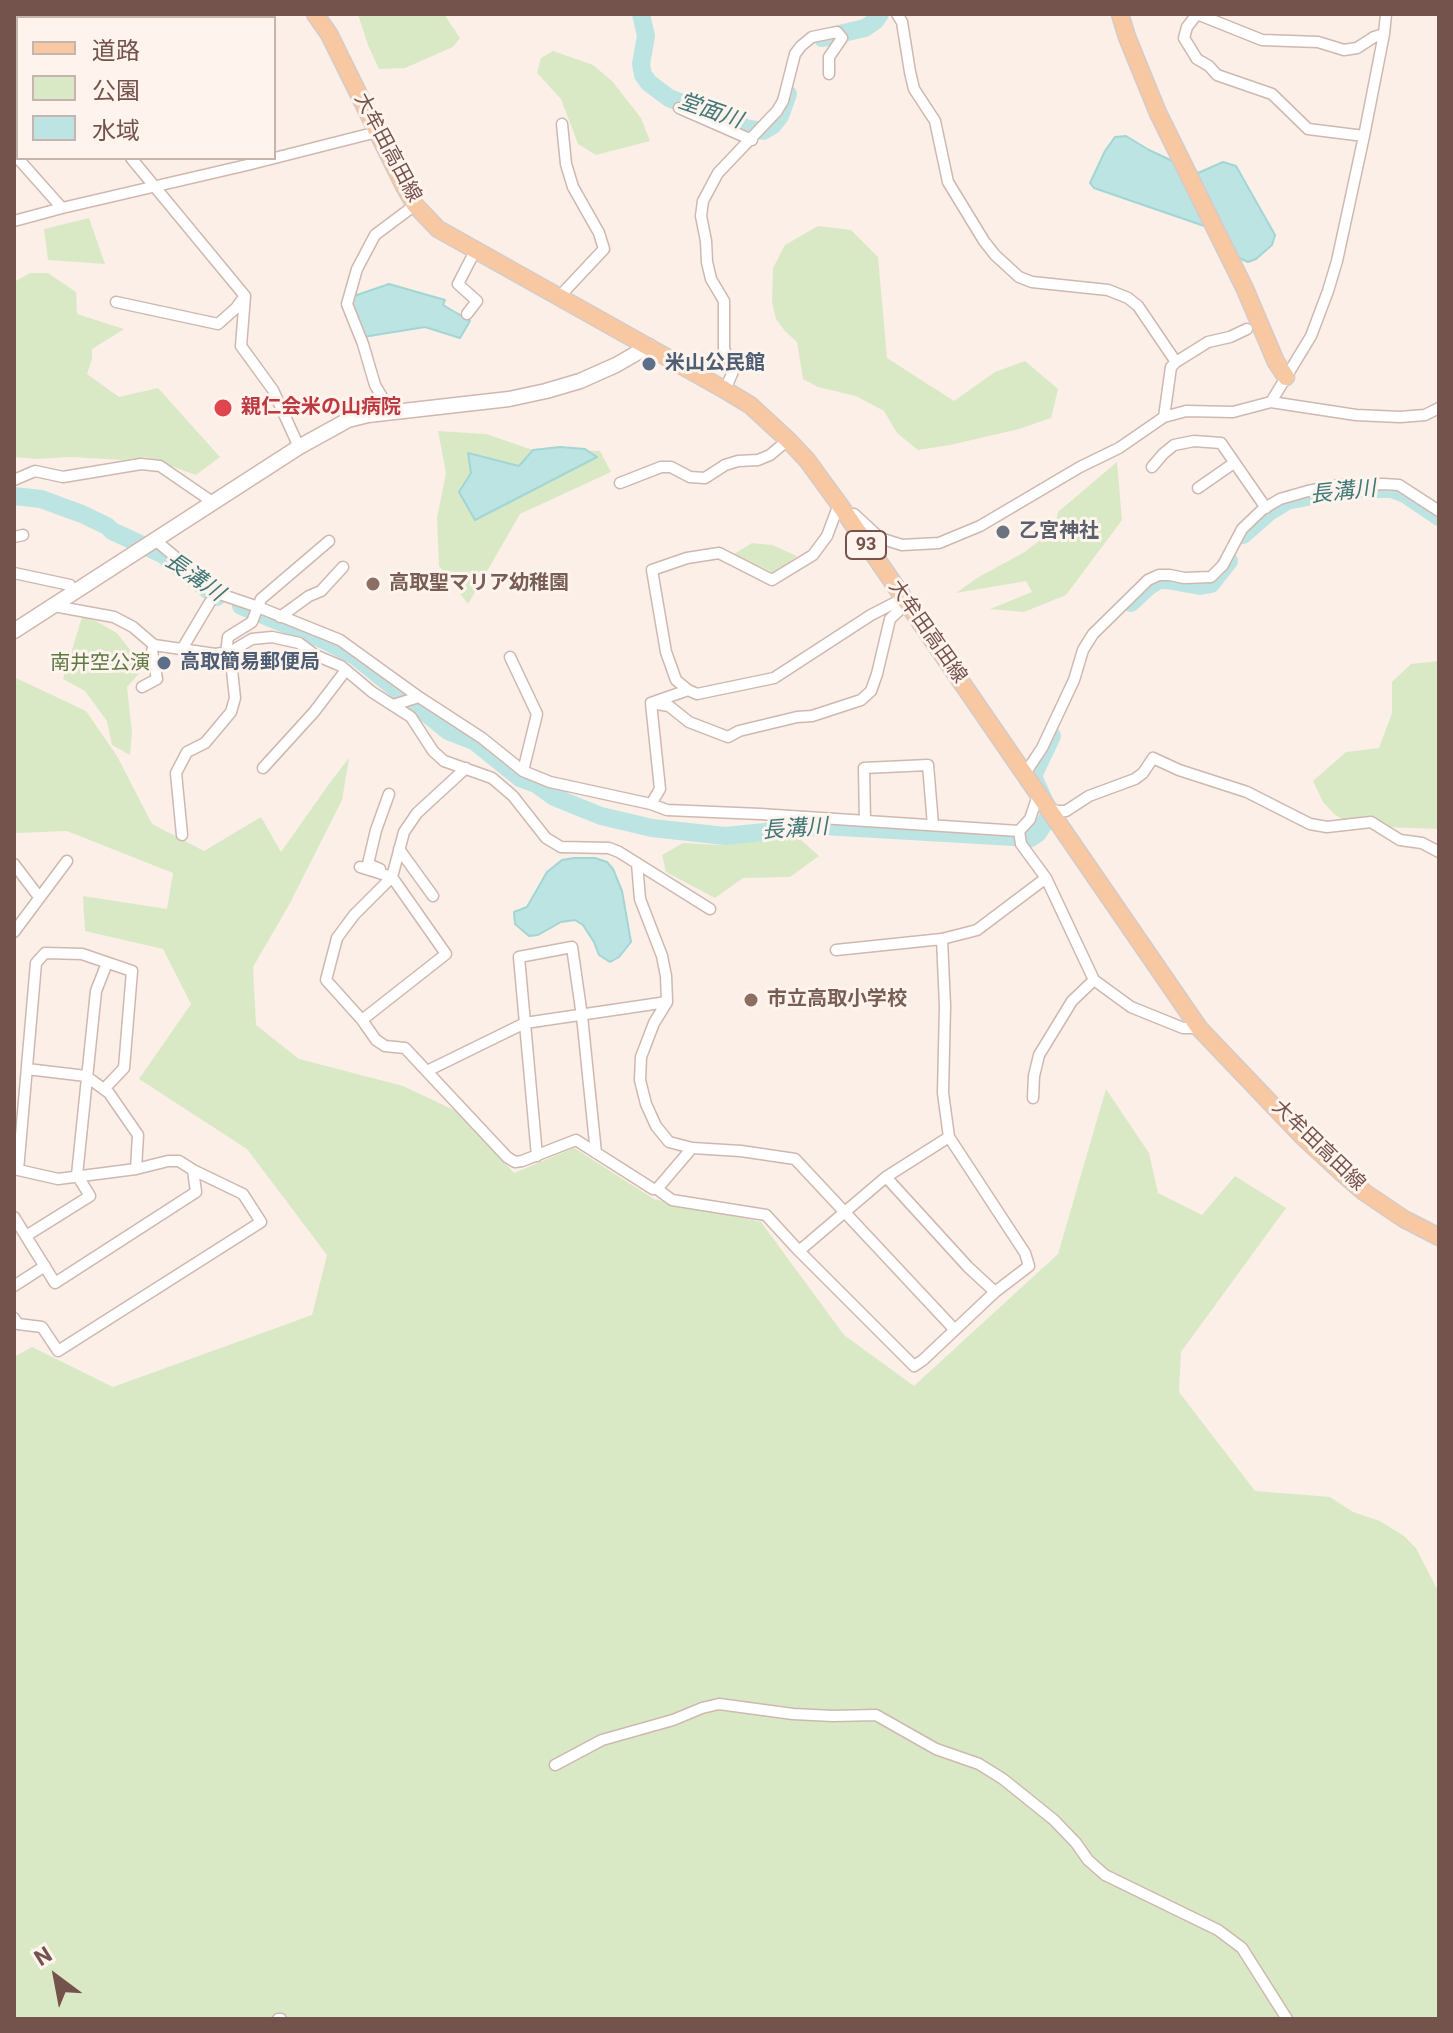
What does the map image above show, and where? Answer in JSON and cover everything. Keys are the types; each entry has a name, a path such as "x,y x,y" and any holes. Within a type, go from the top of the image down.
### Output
{"main road":[{"name":"大牟田高田線","path":"315,14 329,34 404,186 415,205 438,229 750,405 807,460 1199,1028 1302,1136 1342,1173 1372,1198 1439,1237"},
{"path":"1120,14 1158,113 1245,289 1269,349 1286,377"}],"street":[{"path":"897,14 902,22 914,89 935,121 948,182 984,241 1019,277 1032,282 1108,290 1128,298 1145,314 1176,362"},
{"path":"1364,136 1308,129 1272,94 1217,75 1197,59 1184,38 1187,27 1197,14 1262,40 1318,42 1344,50 1357,48 1384,34"},
{"path":"1271,402 1311,336 1337,261 1386,14"},
{"path":"725,390 734,369 724,349 724,301 711,279 707,262 701,216 703,201 718,173 777,111 783,101 795,54 801,46 812,37 837,32 842,38 829,57 829,74"},
{"path":"679,108 752,140"},
{"path":"559,297 604,249 599,233 573,187 566,164 562,124"},
{"path":"276,155 377,132"},
{"path":"19,160 62,208"},
{"path":"133,160 245,296 241,346 273,390 299,447"},
{"path":"14,221 244,162"},
{"path":"391,412 375,385 347,304 357,269 375,235 415,205"},
{"path":"467,314 477,301 458,284 475,251"},
{"path":"116,302 218,324 245,296"},
{"path":"1164,417 1171,367 1208,342 1247,329"},
{"path":"14,631 299,447 348,420 391,412 496,401 546,391 580,381 649,346"},
{"path":"905,600 871,615 774,678 697,694 676,680 666,652 652,570 687,558 719,553 772,580 813,555 827,536 839,504 844,501 860,521 880,538 902,545 939,543 980,526 1080,467 1119,448 1164,417 1186,411 1233,412 1271,402 1356,415 1400,417 1425,415 1439,408"},
{"path":"620,483 661,467 671,467 690,477 705,478 725,465 770,455 788,440"},
{"path":"1152,467 1174,445 1194,441 1221,443 1266,508"},
{"path":"1198,488 1234,463"},
{"path":"14,480 35,471 63,477 141,464 160,466 214,503"},
{"path":"1024,775 1042,748 1074,680 1083,650 1093,634 1148,580 1159,575 1211,577 1223,565 1242,529 1280,499 1308,491 1339,485 1399,485 1439,511"},
{"path":"155,540 220,594 340,640 482,738 523,771 550,782 667,810 1019,831"},
{"path":"182,835 176,773 187,752 205,743 231,712 235,698 228,637 252,622 261,599 329,541"},
{"path":"280,617 321,591 343,567"},
{"path":"14,573 70,585"},
{"path":"651,703 669,706 689,722 728,737 739,731 812,716 861,700 871,691 890,619 905,600"},
{"path":"182,649 210,602"},
{"path":"54,606 114,617 133,627 154,645 215,654 228,652 252,639 279,638 299,643 315,655 341,666 372,692 411,717 433,751 444,761 492,778 513,796 546,838 561,847 609,848 619,852 710,909"},
{"path":"142,687 157,679 152,651 154,645"},
{"path":"510,657 537,714 523,771"},
{"path":"263,768 314,712 346,670"},
{"path":"651,703 688,690"},
{"path":"393,705 419,697"},
{"path":"651,703 660,789 651,804"},
{"path":"1019,831 1042,800 1057,811 1066,811 1089,796 1135,779 1153,758 1179,770 1247,792 1310,824 1327,827 1371,822 1400,840 1422,843 1439,852"},
{"path":"865,821 864,768 928,765 933,825"},
{"path":"466,768 417,813 404,832 392,876 354,915 337,938 326,980 376,1040 385,1046 405,1048 507,1157 515,1162 576,1140 672,1200 766,1215 914,1366 995,1292 1029,1266 1025,1253 949,1137 943,1093 945,1006 942,939"},
{"path":"362,1020 446,954 392,876 368,864 389,794"},
{"path":"1019,831 1021,844 1046,878 1094,980 1131,1007 1183,1028 1199,1028"},
{"path":"399,849 433,896"},
{"path":"14,932 67,861"},
{"path":"637,863 640,899 662,956 666,976 667,1002 654,1023 641,1057 640,1080 656,1126 669,1142 692,1148 795,1159 954,1329"},
{"path":"14,864 18,878 39,897"},
{"path":"360,867 392,876"},
{"path":"836,950 942,939 977,930 1046,878"},
{"path":"537,1156 519,957 572,947 596,1153"},
{"path":"14,1318 18,1324 42,1327 58,1351 261,1222 243,1194 179,1161 58,1179 16,1170 36,963 45,953 82,954 132,971 124,1068 104,1089"},
{"path":"26,1236 90,1196 77,1175 96,991 107,963"},
{"path":"1033,1098 1039,1055 1072,1001 1094,980"},
{"path":"427,1071 525,1023 667,1002"},
{"path":"14,1060 86,1076 109,1093 138,1135 136,1169"},
{"path":"799,1251 886,1177 949,1137"},
{"path":"657,1189 692,1148"},
{"path":"14,1217 55,1283 196,1192 193,1170"},
{"path":"886,1177 995,1292"},
{"path":"14,1286 45,1266"},
{"path":"555,1765 602,1740 719,1704 793,1714 876,1715 936,1749 979,1764 1003,1779 1054,1820 1105,1875 1218,1930 1242,1948 1287,2019"}],"green space":[{"path":"358,14 444,14 460,38 453,47 405,68 379,69"},
{"path":"553,51 593,65 612,81 641,118 650,141 596,155 578,144 561,99 537,73 541,58"},
{"path":"89,218 105,264 48,260 44,229"},
{"path":"818,226 851,230 878,257 887,358 954,401 995,372 1025,361 1058,389 1051,418 1019,429 918,450 897,433 884,411 856,396 818,387 803,379 797,342 776,319 772,302 773,268 785,245"},
{"path":"30,273 48,273 76,292 77,314 124,329 92,349 87,374 119,397 158,388 220,457 196,475 146,457 123,460 14,457 14,282"},
{"path":"438,431 486,434 533,450 600,451 611,472 520,514 468,604 439,566 437,518 446,473"},
{"path":"1117,462 1122,520 1066,595 1024,612 990,609 1032,592 1026,581 956,593 1023,553 1054,530 1058,512"},
{"path":"752,543 772,545 797,556 776,574 734,554"},
{"name":"南井空公演","path":"83,614 117,633 144,668 127,687 132,733 130,755 112,745 107,721 85,691 63,679"},
{"path":"1439,661 1439,829 1353,826 1334,814 1323,802 1313,781 1346,752 1379,748 1392,713 1392,682 1411,664"},
{"path":"14,677 86,711 117,756 152,824 204,851 261,817 281,852 349,758 342,800 289,905 253,967 256,1025 299,1059 403,1086 458,1112 514,1173 574,1148 654,1199 761,1222 844,1335 914,1386 1058,1254 1106,1089 1149,1153 1158,1193 1202,1215 1235,1176 1286,1208 1181,1352 1179,1392 1255,1491 1330,1497 1353,1512 1380,1521 1404,1536 1416,1548 1439,1593 1439,2019 14,2019 14,1357 32,1347 113,1387 312,1315 327,1255 247,1149 139,1079 191,1004 163,949 85,931 83,896 167,909 173,873 67,831 17,833 14,829"},
{"path":"799,838 819,856 790,877 743,878 715,898 666,872 662,855 683,843 720,845"}],"water":[{"path":"1126,136 1198,173 1223,162 1236,166 1275,235 1272,245 1248,262 1230,254 1213,229 1094,188 1090,183 1105,151 1115,137"},
{"path":"389,284 445,300 443,305 470,321 460,338 425,327 363,337 351,297"},
{"path":"560,447 585,449 597,457 475,520 459,492 471,473 468,453 519,466 533,450"},
{"path":"595,858 607,862 622,891 631,942 619,957 610,962 599,955 583,925 575,920 561,922 538,935 529,936 515,924 514,912 527,907 547,872 562,860"}],"waterway":[{"name":"堂面川","path":"641,14 646,36 641,64 643,75 669,98 746,128 763,131 780,116 788,94"},
{"name":"堂面川","path":"822,38 865,28 880,14"},
{"name":"長溝川","path":"1243,535 1287,501 1346,489 1392,489 1439,517"},
{"name":"長溝川","path":"14,496 41,499 107,526 162,554 217,597"},
{"name":"長溝川","path":"1131,603 1159,580 1200,586 1211,584 1229,561"},
{"name":"長溝川","path":"241,606 355,656 448,731 474,741 520,778 536,784 554,797 601,816 652,828 725,836 824,826 1031,838 1050,814 1033,776 1052,736"}],"place":[{"name":"米山公民館","path":"649,364"},
{"name":"親仁会米の山病院","path":"223,408"},
{"name":"乙宮神社","path":"1003,532"},
{"name":"高取聖マリア幼稚園","path":"373,584"},
{"name":"高取簡易郵便局","path":"164,663"},
{"name":"市立高取小学校","path":"751,1000"}]}
